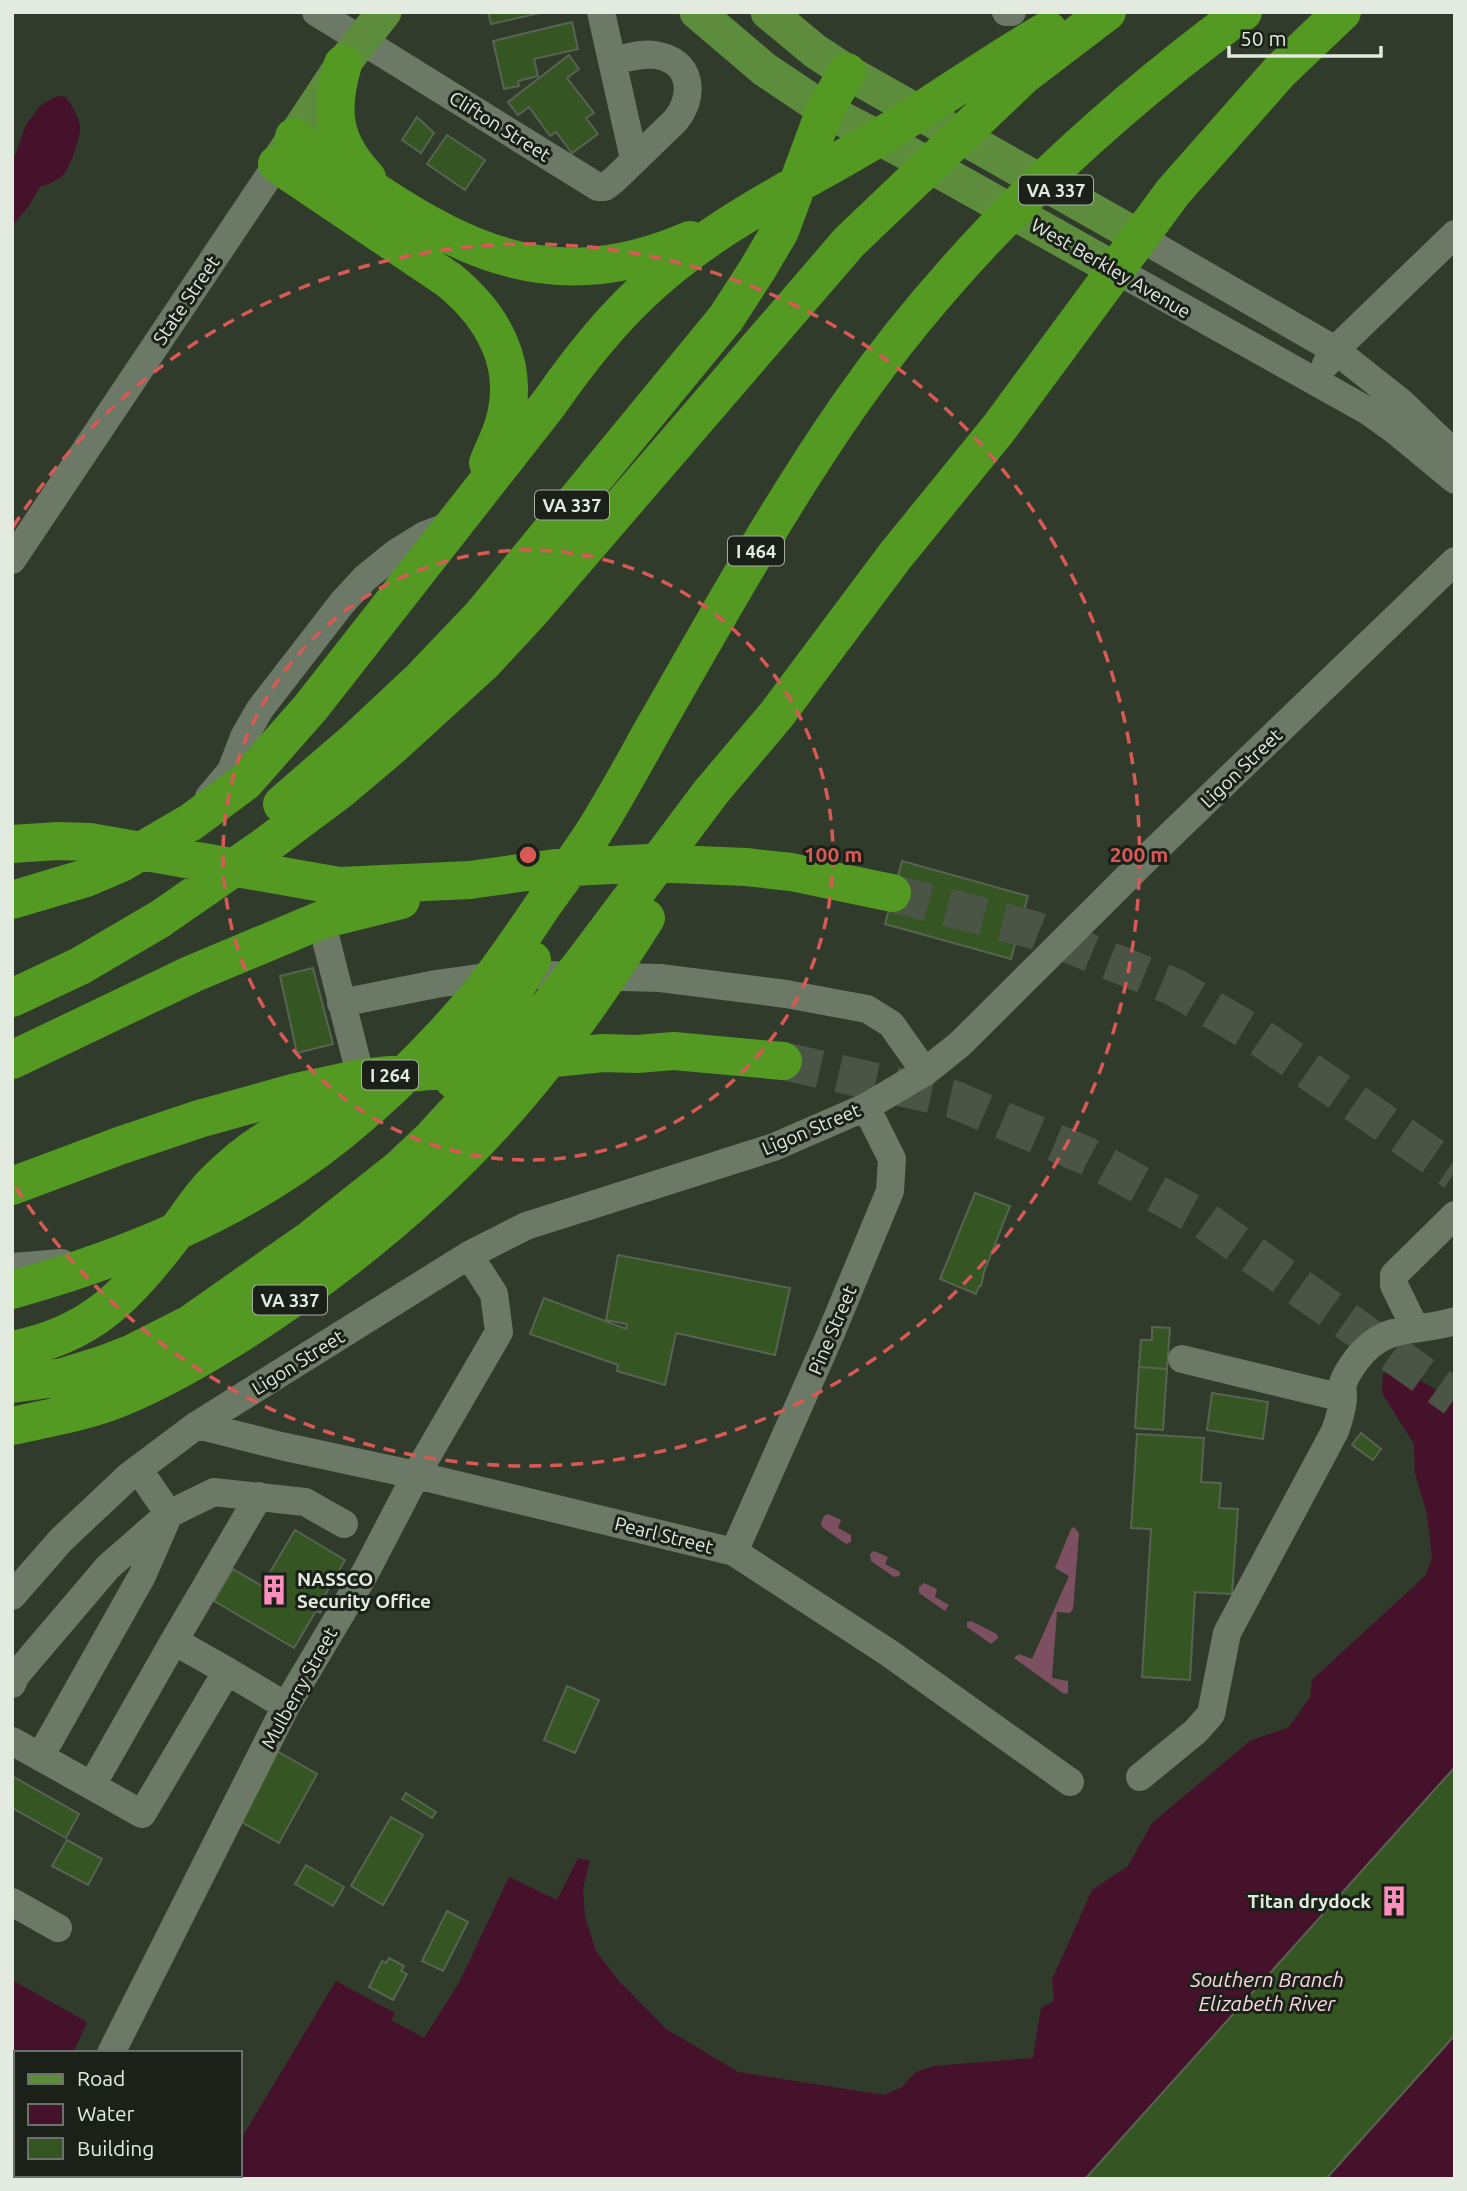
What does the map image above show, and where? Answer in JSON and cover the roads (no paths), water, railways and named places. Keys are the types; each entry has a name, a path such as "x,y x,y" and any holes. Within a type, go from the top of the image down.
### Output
{"highway":[{"path":"12,900 86,878 121,863 182,827 245,782 311,707 606,328 643,291 740,218 889,131 1080,12"},
{"path":"252,843 340,790 483,663 614,517 849,242 1023,76 1107,12"},
{"name":"I 464","path":"507,977 559,898 733,590 869,377 943,284 1076,147 1190,51 1243,12"},
{"path":"1139,237 1211,146 1329,23"},
{"path":"353,39 335,91 334,103 340,138 350,159 383,195"},
{"path":"825,110 847,72"},
{"name":"VA 337","path":"16,996 71,953 156,900 203,879 252,843 421,679 482,615 726,318 780,231 825,110"},
{"path":"286,150 383,195 453,239 489,254 519,261 560,266 600,266 668,249 740,218"},
{"path":"286,150 469,297 487,318 500,342 508,370 509,400 504,424 464,512"},
{"name":"VA 337","path":"12,1426 82,1410 119,1398 163,1379 255,1324 321,1278 415,1201 482,1135 519,1095 568,1034 603,968 649,893 777,714 895,556 999,428 1139,237"},
{"path":"12,844 90,842 339,886 470,880 555,868 649,863 791,872 892,893"},
{"path":"12,1060 192,974 321,920 470,880"},
{"path":"453,1102 531,1048 560,992 603,968"},
{"path":"12,1384 62,1377 102,1365 142,1349 190,1324 285,1258 398,1170 453,1102 483,1040 507,977"},
{"path":"12,1290 121,1255 215,1212 281,1173 353,1120 507,977"},
{"path":"12,1350 65,1336 103,1312 142,1276 210,1187 235,1163 290,1126 313,1114 531,1048"},
{"name":"I 264","path":"12,1186 199,1119 296,1092 531,1048 567,1055 674,1051 783,1061"}],"main road":[{"path":"353,39 384,12"},
{"name":"West Berkley Avenue","path":"697,12 764,69 825,110 1116,270"},
{"name":"West Berkley Avenue","path":"768,12 815,51 847,72 1139,237"},
{"name":"State Street","path":"286,150 353,39"}],"street":[{"name":"Clifton Street","path":"316,12 353,39 597,187 605,187 634,159"},
{"path":"601,12 634,159"},
{"path":"1006,12 1012,12"},
{"path":"612,61 648,54 667,57 681,69 688,86 687,102 682,112 634,159"},
{"path":"902,150 936,122"},
{"name":"State Street","path":"12,559 286,150"},
{"path":"1314,380 1335,350 1455,234"},
{"name":"West Berkley Avenue","path":"1139,237 1335,350 1402,403 1455,454"},
{"name":"West Berkley Avenue","path":"1116,270 1163,299 1368,411 1455,480"},
{"name":"Ligon Street","path":"12,1596 61,1540 138,1469 197,1425 469,1255 526,1226 774,1147 866,1107 925,1072 960,1044 1137,868 1455,561"},
{"path":"321,920 361,1078"},
{"path":"341,1003 498,975 660,978 786,994 866,1009 891,1024 925,1072"},
{"name":"Pine Street","path":"734,1552 826,1346 890,1191 892,1159 866,1107"},
{"path":"12,1206 65,1184 199,1119"},
{"path":"1415,1328 1394,1285 1394,1275 1455,1215"},
{"path":"12,1267 121,1255"},
{"name":"Mulberry Street","path":"112,2051 286,1706 365,1573 416,1475 499,1332 494,1294 469,1255"},
{"path":"1140,1777 1196,1731 1211,1714 1227,1633 1335,1431 1341,1416 1342,1385 1348,1371 1376,1340 1391,1332 1455,1321"},
{"path":"1182,1359 1343,1398"},
{"name":"Pearl Street","path":"197,1425 734,1552 889,1653 1070,1782"},
{"path":"138,1469 169,1514"},
{"path":"12,1684 16,1675 108,1567 169,1514 214,1492 305,1502 344,1524"},
{"path":"92,1785 259,1496"},
{"path":"40,1756 142,1576 169,1514"},
{"path":"174,1641 286,1706"},
{"path":"12,1741 142,1814 227,1671"},
{"path":"12,1902 58,1928"}],"water":[{"path":"57,96 66,97 78,119 80,131 75,151 64,174 40,187 12,226 12,163 26,125 40,106"},
{"name":"Southern Branch Elizabeth River","path":"1393,1370 1412,1376 1455,1401 1455,2179 103,2179 242,2177 242,2133 244,2134 336,1981 395,2013 391,2020 424,2038 459,1983 509,1877 557,1900 578,1858 590,1861 583,1888 585,1917 596,1951 618,1980 666,2029 738,2072 884,2095 902,2087 916,2072 934,2066 1033,2058 1041,2008 1054,2001 1052,1980 1092,1890 1128,1866 1152,1823 1250,1741 1289,1727 1310,1697 1312,1680 1426,1575 1432,1558 1427,1514 1415,1473 1414,1444 1382,1393 1383,1374"},
{"path":"12,1980 87,2022 74,2051 14,2051 12,2164"}],"tunnel":[{"path":"892,893 1034,930 1174,987 1261,1038 1455,1172"},
{"path":"783,1061 953,1099 1089,1157 1201,1218 1455,1398"}],"place":[{"name":"NASSCO Security Office","path":"274,1590"},
{"name":"Titan drydock","path":"1394,1901"}]}
